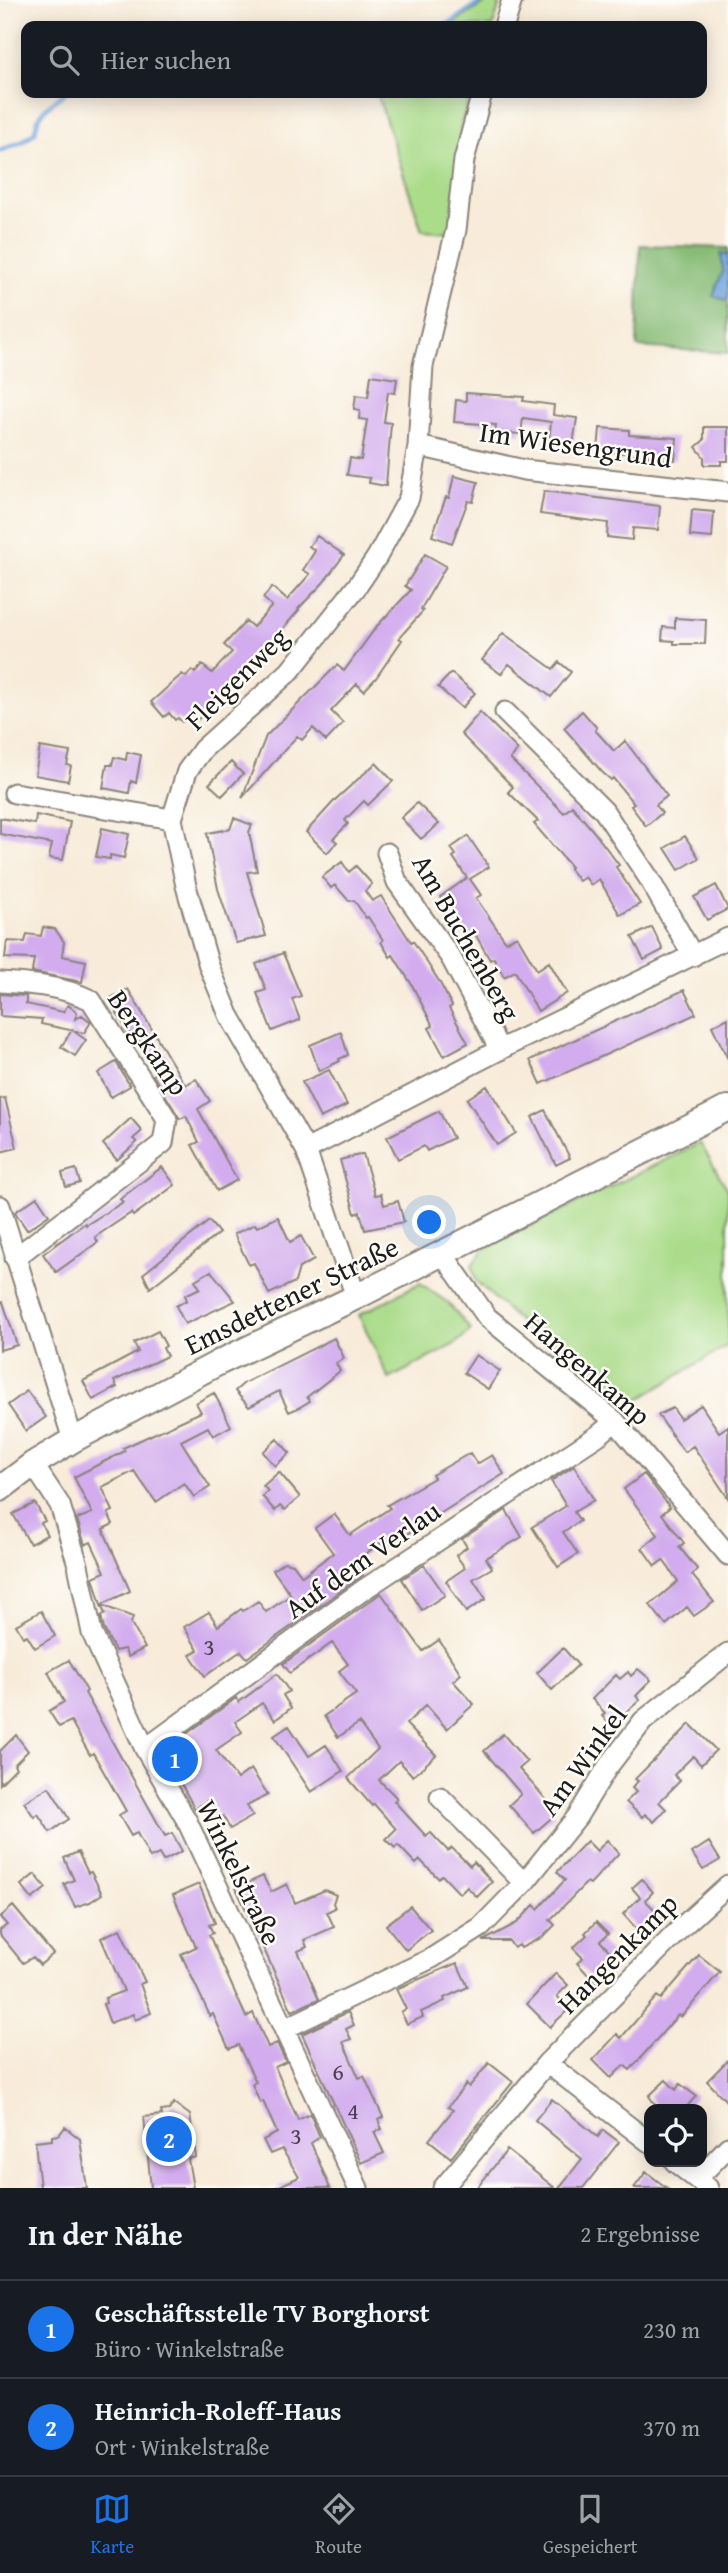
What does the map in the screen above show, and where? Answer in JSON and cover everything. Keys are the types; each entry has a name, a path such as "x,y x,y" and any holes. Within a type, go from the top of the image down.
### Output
{"main road":[{"name":"Emsdettener Straße","path":"0,1489 33,1464 73,1440 220,1362 356,1297 728,1108"}],"street":[{"path":"506,21 512,0"},
{"name":"Fleigenweg","path":"356,1297 306,1150 229,1015 209,966 186,886 172,819 187,771 203,749 290,671 364,576 409,498 418,446 423,366 456,230 464,160 481,98"},
{"name":"Im Wiesengrund","path":"418,446 524,470 728,492"},
{"path":"505,712 604,811 648,877 693,956"},
{"path":"15,793 172,819"},
{"name":"Am Buchenberg","path":"387,853 397,882 451,958 500,1050"},
{"name":"Am Buchenberg","path":"306,1150 500,1050 728,938"},
{"name":"Bergkamp","path":"0,982 36,984 75,993 91,1000 167,1119 163,1143 15,1258"},
{"path":"0,1206 73,1440"},
{"name":"Hangenkamp","path":"442,1253 487,1317 615,1421 728,1555"},
{"name":"Auf dem Verlau","path":"145,1749 363,1590 600,1434 615,1421"},
{"name":"Winkelstraße","path":"33,1464 60,1505 78,1565 92,1633 145,1749 187,1821 358,2188"},
{"name":"Am Winkel","path":"284,2029 432,1958 481,1927 524,1883 577,1817 607,1768 643,1721 728,1653"},
{"path":"440,1797 524,1883"},
{"name":"Hangenkamp","path":"443,2188 547,2063 684,1925 728,1885"},
{"path":"547,2063 644,2138"},
{"path":"682,2167 703,2183 728,2147"}],"green space":[{"path":"490,0 501,0 495,21 458,21"},
{"path":"379,98 469,98 461,123 451,233 422,231"},
{"path":"640,245 728,248 728,353 637,347"},
{"path":"700,1143 728,1190 728,1345 626,1407 523,1325 476,1281 472,1265 485,1248"},
{"path":"420,1283 448,1303 471,1330 455,1344 389,1379 359,1315"}],"water":[{"path":"721,253 728,254 728,300 713,296 723,271"}],"building":[{"path":"371,375 397,379 395,393 388,392 384,422 391,423 386,486 369,483 370,478 347,475 350,458 361,460 367,420 359,419 360,410 354,409 356,395 368,397"},
{"path":"466,393 524,397 523,401 554,405 553,415 577,418 573,445 549,442 551,422 523,418 521,434 495,432 496,425 454,422 456,400 466,401"},
{"path":"704,427 728,427 728,461 721,461 721,465 704,465 704,457 696,447 704,440"},
{"path":"600,428 629,430 629,435 677,438 675,460 598,451"},
{"path":"454,476 478,482 473,502 468,501 452,543 432,536 446,497 449,498"},
{"path":"544,491 660,506 658,530 633,528 632,540 607,537 608,523 540,514"},
{"path":"692,510 714,512 712,538 690,536"},
{"path":"317,536 344,555 323,583 223,697 197,720 192,714 182,722 178,718 175,720 169,713 164,717 151,702 182,674 186,677 192,670 195,673 202,665 212,673 232,652 224,645 246,621 253,627 272,606 263,598 272,587 287,600 310,574 303,570 315,551 309,546"},
{"path":"425,554 446,566 421,609 423,611 399,638 402,640 376,678 364,691 357,684 331,711 343,723 326,741 313,728 302,740 297,736 242,798 266,736 337,665 344,671 377,626 411,590 405,586"},
{"path":"675,618 706,620 705,644 674,644 674,641 662,640 663,627 675,628"},
{"path":"503,633 553,669 559,662 571,672 551,697 509,664 501,674 482,660"},
{"path":"451,673 475,693 462,708 438,687"},
{"path":"582,711 614,751 625,741 667,796 656,805 662,813 646,826 631,806 634,804 613,778 611,780 602,772 564,728"},
{"path":"480,712 518,750 510,759 564,813 572,806 594,832 619,865 616,867 640,904 620,915 599,879 591,885 585,877 579,881 571,867 534,824 538,821 508,792 513,787 461,734"},
{"path":"40,747 70,752 68,781 35,775"},
{"path":"127,752 141,755 136,783 131,781 129,793 103,788 107,765 112,765 114,757 126,760"},
{"path":"231,762 243,774 222,796 209,784"},
{"path":"376,763 393,781 368,805 364,801 345,820 348,824 333,839 337,842 327,853 306,832 336,799"},
{"path":"417,803 439,824 421,839 401,818"},
{"path":"36,815 70,822 63,860 49,858 52,844 0,834 0,818 35,824"},
{"path":"234,818 252,825 249,832 257,871 247,872 266,936 236,943 218,889 207,833 230,829"},
{"path":"102,828 129,834 124,858 110,855 110,859 96,857"},
{"path":"468,836 489,867 470,879 481,895 476,898 506,942 517,936 537,970 549,962 567,993 538,1011 515,971 504,977 494,958 490,960 475,934 468,939 440,897 467,878 453,857 456,855 451,848"},
{"path":"685,836 699,858 679,870 665,848"},
{"path":"342,862 349,872 356,866 372,884 365,891 372,901 381,896 411,942 413,941 439,981 452,1006 449,1008 468,1043 444,1056 429,1028 433,1026 412,985 393,955 390,957 368,917 366,918 354,900 349,901 335,885 331,888 322,877"},
{"path":"716,885 728,909 707,920 694,897"},
{"path":"43,927 55,929 64,942 62,956 86,961 82,982 32,972 34,959 5,958 7,941 25,942 27,934 41,936"},
{"path":"652,927 663,950 644,960 632,937"},
{"path":"283,953 301,996 292,999 300,1020 272,1031 257,993 266,990 256,964"},
{"path":"128,989 185,1085 196,1079 210,1101 198,1109 237,1180 217,1191 192,1145 199,1142 186,1116 180,1119 153,1075 158,1071 154,1064 140,1041 135,1044 109,999"},
{"path":"684,990 696,1014 541,1084 530,1060"},
{"path":"0,994 26,996 26,1004 63,1012 68,1005 77,1012 75,1019 82,1015 91,1022 84,1033 41,1024 42,1019 0,1016"},
{"path":"728,1018 728,1059 712,1026"},
{"path":"72,1030 86,1040 75,1056 61,1047"},
{"path":"341,1032 348,1055 319,1071 310,1045"},
{"path":"116,1062 130,1086 111,1097 98,1073"},
{"path":"329,1070 347,1105 320,1118 302,1082"},
{"path":"487,1086 516,1133 497,1145 467,1099"},
{"path":"5,1098 17,1148 0,1152 0,1099"},
{"path":"545,1110 570,1158 556,1165 532,1117"},
{"path":"439,1111 453,1138 427,1151 424,1146 398,1159 387,1137"},
{"path":"131,1118 142,1131 133,1139 137,1142 117,1160 103,1144"},
{"path":"363,1154 375,1195 381,1194 384,1205 398,1201 404,1222 365,1230 360,1212 355,1214 340,1160"},
{"path":"162,1167 175,1185 133,1216 131,1213 95,1237 98,1242 56,1272 43,1254 85,1223 86,1225 123,1202 120,1199"},
{"path":"76,1169 80,1183 66,1187 62,1173"},
{"path":"37,1197 49,1215 27,1230 15,1212"},
{"path":"278,1217 290,1242 301,1236 314,1260 299,1268 295,1282 269,1294 254,1263 249,1265 234,1234"},
{"path":"209,1221 219,1233 150,1288 143,1274"},
{"path":"211,1271 235,1301 185,1324 176,1306 187,1300 185,1295 200,1288 195,1280"},
{"path":"3,1302 17,1345 0,1350 0,1303"},
{"path":"158,1331 166,1346 163,1348 167,1356 114,1381 117,1387 93,1400 83,1381 138,1352 134,1343"},
{"path":"334,1338 344,1358 336,1363 340,1371 307,1397 310,1401 298,1408 289,1412 279,1391 249,1407 235,1391 244,1383"},
{"path":"476,1355 500,1371 488,1389 464,1373"},
{"path":"27,1391 46,1417 26,1431 8,1405"},
{"path":"214,1393 231,1426 213,1436 208,1427 181,1441 210,1487 194,1497 184,1483 156,1502 134,1471 102,1487 113,1511 108,1513 113,1524 103,1529 130,1591 101,1605 93,1577 105,1572 91,1542 85,1545 77,1519 92,1513 74,1477 125,1451 123,1448 201,1412 196,1403"},
{"path":"701,1405 719,1432 728,1426 728,1498 693,1446 684,1452 658,1415 673,1408 680,1419"},
{"path":"277,1439 290,1453 275,1466 263,1452"},
{"path":"470,1453 477,1464 492,1455 504,1474 384,1548 381,1543 354,1562 363,1575 247,1658 241,1651 205,1676 190,1655 198,1650 184,1627 209,1612 218,1626 241,1609 243,1611 258,1601 266,1612 291,1595 273,1570 284,1562 293,1564 302,1576 333,1553 315,1528 334,1514 350,1535 390,1508 387,1505"},
{"path":"574,1466 594,1500 574,1512 580,1521 563,1532 578,1554 558,1567 532,1527 566,1506 551,1481"},
{"path":"279,1472 300,1497 285,1510 280,1506 275,1511 262,1496 268,1491 263,1486"},
{"path":"644,1474 670,1507 662,1514 684,1543 679,1547 698,1570 692,1575 714,1602 694,1616 687,1607 666,1625 650,1605 678,1581 663,1560 655,1566 642,1548 658,1535 624,1489"},
{"path":"35,1503 45,1521 41,1523 47,1535 30,1544 13,1514"},
{"path":"506,1510 522,1537 486,1558 492,1568 473,1579 486,1599 466,1612 446,1581 465,1568 456,1555 467,1547 462,1539"},
{"path":"424,1565 445,1595 422,1610 402,1579"},
{"path":"381,1593 423,1651 439,1640 461,1674 453,1681 474,1704 447,1729 426,1705 406,1724 436,1755 413,1776 399,1761 379,1780 397,1798 394,1801 426,1836 430,1832 448,1851 452,1848 470,1866 474,1862 492,1882 477,1897 467,1887 460,1894 442,1875 438,1878 420,1860 416,1864 398,1845 395,1848 386,1839 396,1829 348,1778 378,1749 359,1723 338,1737 324,1716 356,1694 339,1671 348,1664 332,1643 290,1673 283,1664"},
{"path":"101,1605 133,1617 131,1623 145,1648 128,1657 124,1649 115,1651 104,1629 101,1616 105,1614"},
{"path":"41,1611 55,1636 35,1648 27,1635 23,1637 16,1625"},
{"path":"563,1648 578,1665 552,1690 537,1673"},
{"path":"69,1660 165,1836 172,1833 182,1851 163,1861 159,1854 150,1858 137,1833 131,1836 119,1815 126,1811 93,1753 90,1755 71,1721 59,1727 49,1711 64,1702 48,1672"},
{"path":"638,1669 651,1680 636,1696 640,1700 611,1726 602,1716 605,1713 592,1699 616,1675 620,1679 628,1672 631,1676"},
{"path":"277,1674 289,1691 283,1695 291,1708 275,1720 262,1703 235,1722 242,1732 216,1750 237,1779 251,1769 268,1795 247,1806 253,1816 230,1829 223,1816 219,1818 209,1799 195,1809 163,1751 236,1698 239,1702"},
{"path":"690,1724 716,1750 701,1765 693,1756 674,1775 680,1781 659,1802 666,1809 654,1822 645,1814 642,1817 626,1802 636,1792 632,1788 638,1781 635,1779"},
{"path":"289,1726 309,1756 326,1745 343,1771 311,1792 274,1736"},
{"path":"503,1734 527,1762 519,1769 552,1806 549,1808 555,1815 534,1833 509,1805 521,1794 484,1751"},
{"path":"16,1735 28,1751 0,1784 0,1751"},
{"path":"49,1787 69,1819 50,1832 38,1814 34,1817 24,1802"},
{"path":"607,1840 619,1853 550,1920 555,1925 543,1937 521,1948 519,1945 514,1948 509,1941 483,1941 517,1923 534,1905 538,1909 565,1880 557,1872 587,1841 597,1851"},
{"path":"709,1842 720,1860 703,1870 692,1853"},
{"path":"78,1852 102,1894 75,1907 64,1884 74,1880 64,1858"},
{"path":"35,1874 46,1888 32,1899 21,1885"},
{"path":"263,1876 271,1892 287,1884 295,1903 325,1890 336,1895 333,1903 335,1908 327,1912 334,1927 304,1940 307,1947 298,1951 319,1999 292,2011 236,1888"},
{"path":"642,1879 653,1892 645,1900 663,1918 644,1937 623,1914 640,1897 632,1888"},
{"path":"199,1884 215,1923 209,1925 213,1933 209,1935 246,2017 253,2013 268,2047 277,2043 286,2062 275,2067 298,2120 310,2114 320,2137 311,2143 330,2188 275,2188 299,2177 282,2149 270,2154 263,2140 277,2133 252,2084 256,2082 238,2045 229,2049 181,1954 196,1947 173,1895"},
{"path":"13,1906 53,1954 40,1965 33,1957 23,1963 0,1935 0,1930 7,1925 0,1917"},
{"path":"410,1906 431,1930 406,1950 386,1925"},
{"path":"596,1922 608,1934 600,1941 619,1961 596,1983 577,1963 583,1958 573,1948"},
{"path":"120,1929 145,1982 140,1984 151,2013 135,2020 133,2014 110,2023 103,2004 106,2003 105,1998 124,1991 101,1938"},
{"path":"699,1955 720,1972 630,2070 624,2065 611,2078 593,2060 617,2034 621,2038 657,1996 661,1999"},
{"path":"457,1963 468,1987 444,1998 445,2001 421,2012 423,2017 407,2024 401,2012 406,2009 396,1989"},
{"path":"556,1973 568,1985 557,1996 569,2009 550,2027 527,2004"},
{"path":"348,2012 354,2025 346,2029 351,2039 343,2042 359,2078 364,2076 383,2117 378,2120 382,2129 374,2132 384,2153 361,2163 302,2034"},
{"path":"728,2060 728,2103 707,2081"},
{"path":"489,2063 513,2082 451,2158 429,2140 453,2110 448,2107 466,2084 469,2087"},
{"path":"666,2080 676,2090 680,2084 696,2096 689,2104 655,2104 649,2096"},
{"path":"552,2099 598,2137 603,2130 619,2142 583,2188 559,2188 582,2159 535,2120"},
{"path":"174,2103 190,2115 196,2157 188,2159 193,2188 151,2188 144,2117 162,2115 161,2111 169,2110"},
{"path":"65,2127 80,2139 87,2188 40,2188 35,2142 52,2140 52,2136 59,2135"},
{"path":"507,2150 555,2188 477,2188"},
{"path":"646,2172 667,2188 634,2188"}],"waterway":[{"path":"452,21 484,0"},
{"path":"0,151 23,141 35,132 41,114 58,98"}],"place":[{"name":"Geschäftsstelle TV Borghorst","path":"175,1759"},
{"name":"Heinrich-Roleff-Haus","path":"169,2139"}]}
